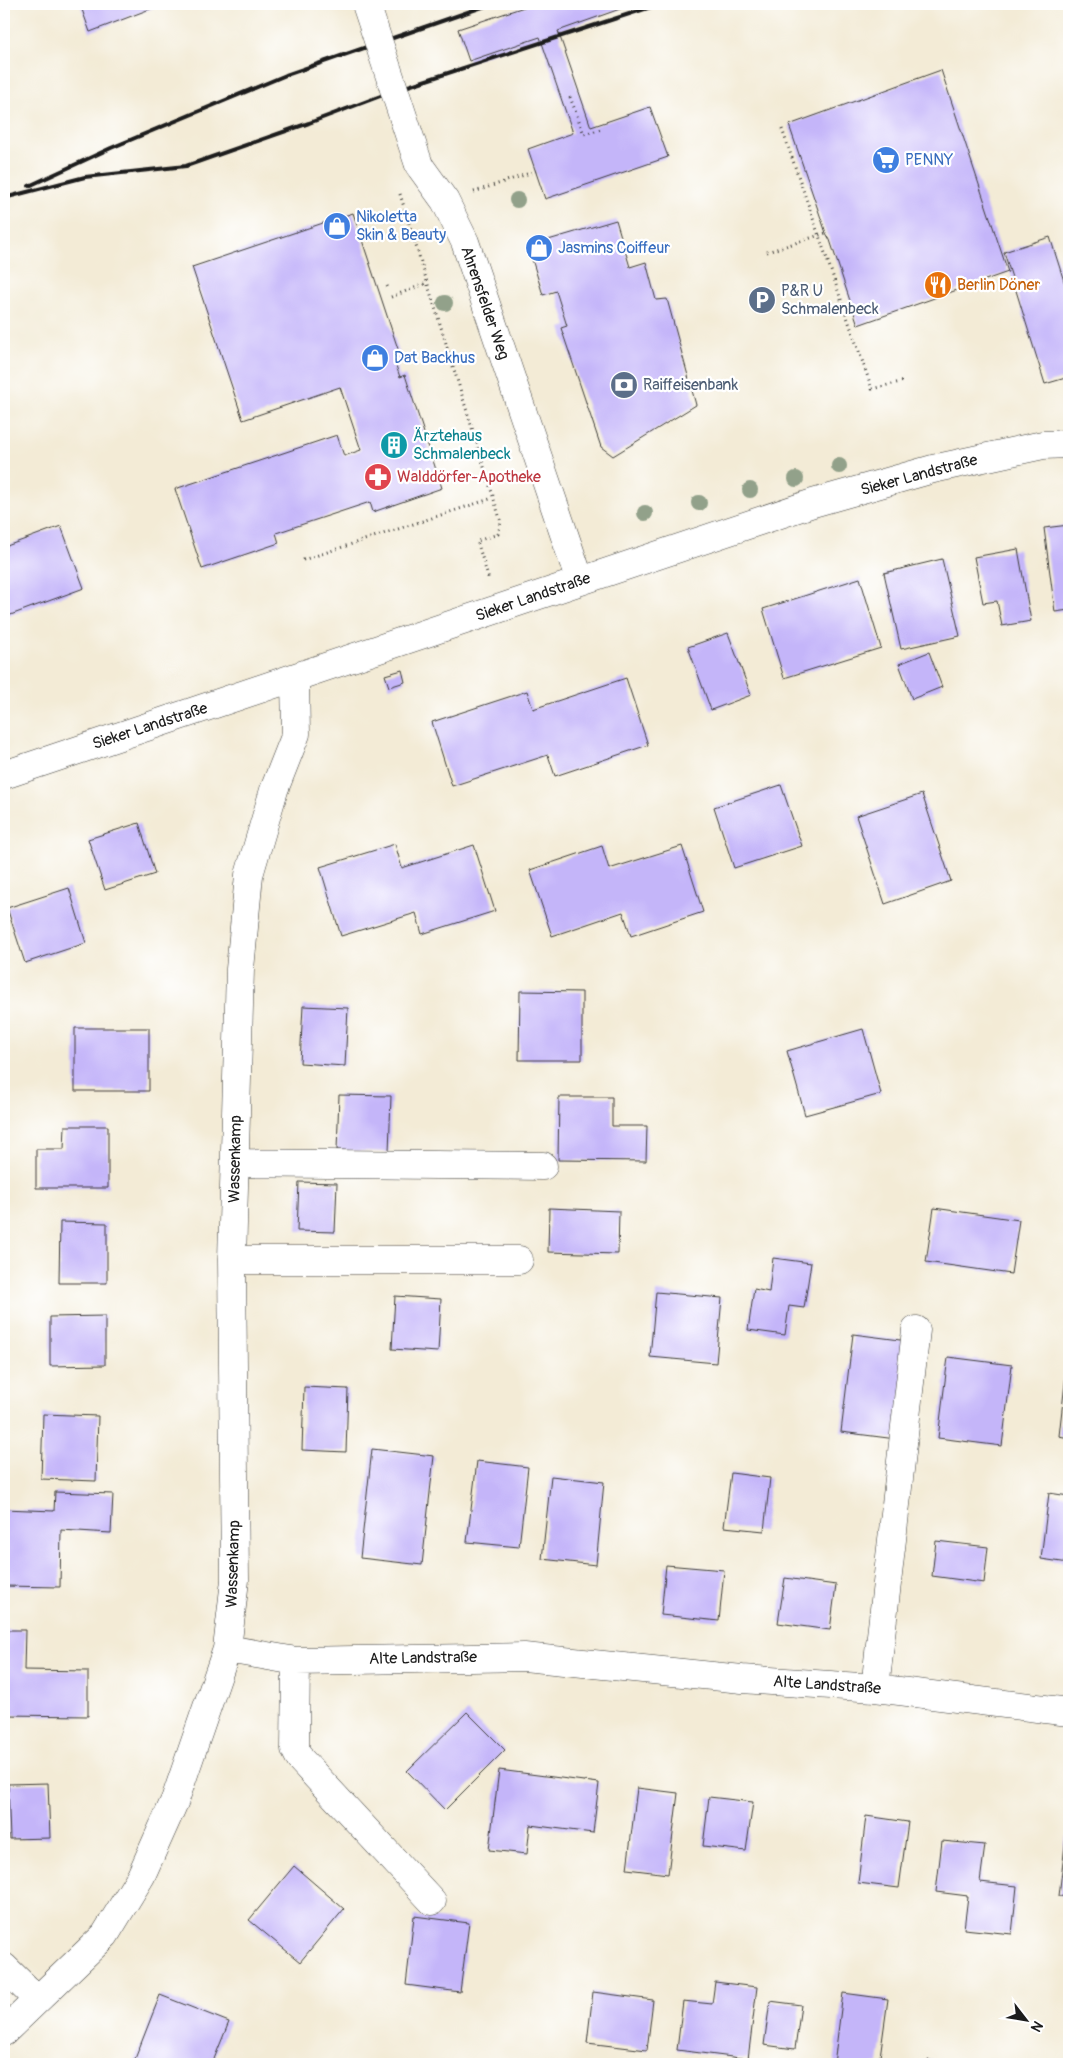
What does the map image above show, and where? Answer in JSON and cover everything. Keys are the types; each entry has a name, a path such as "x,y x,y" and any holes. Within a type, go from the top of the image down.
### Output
{"street":[{"name":"Ahrensfelder Weg","path":"366,4 420,165 445,201 464,242 580,581"},
{"name":"Sieker Landstraße","path":"4,775 813,504 932,469 1043,444 1069,444"},
{"name":"Wassenkamp","path":"227,1649 235,1580 232,1260 240,969 249,874 274,790 296,734 295,678"},
{"path":"235,1163 542,1166"},
{"path":"232,1260 519,1260"},
{"path":"875,1688 916,1330"},
{"path":"4,2032 37,1998 105,1935 141,1876 175,1800 227,1649"},
{"name":"Alte Landstraße","path":"227,1649 296,1661 524,1657 742,1679 875,1688 1069,1712"},
{"path":"296,1661 295,1749 300,1758 432,1901"},
{"path":"4,1967 37,1998"}],"path":[{"path":"570,97 584,134 602,129"},
{"path":"782,129 872,389 904,380"},
{"path":"445,201 536,171"},
{"path":"399,193 501,522 498,534 477,541 490,583"},
{"path":"767,252 826,233"},
{"path":"391,297 427,283"},
{"path":"303,560 493,498"}],"building":[{"path":"80,4 163,4 90,32"},
{"path":"533,4 634,4 558,31 591,127 650,107 668,157 545,199 528,149 573,133 540,37 469,61 458,29"},
{"name":"PENNY","path":"941,70 1008,272 858,325 789,125"},
{"path":"353,213 402,361 395,363 400,377 405,375 442,488 373,512 370,502 276,533 279,543 202,569 175,489 337,435 344,456 361,450 340,387 243,420 192,267"},
{"path":"616,220 630,267 646,262 656,300 667,299 696,405 613,456 601,447 561,328 567,326 556,291 543,295 528,246"},
{"path":"1050,237 1069,297 1069,377 1045,384 1004,252"},
{"path":"1069,525 1069,610 1055,612 1044,528"},
{"path":"61,526 84,588 5,617 4,547"},
{"path":"1018,549 1031,621 1002,626 997,601 983,603 974,557"},
{"path":"942,559 960,636 901,649 884,573"},
{"path":"860,578 881,648 784,678 763,609"},
{"path":"728,633 751,695 711,710 688,647"},
{"path":"929,652 942,687 912,699 899,664"},
{"path":"402,670 405,682 389,687 385,675"},
{"path":"626,678 648,745 555,776 548,755 452,786 432,722 527,691 533,709"},
{"path":"781,785 802,846 734,868 714,807"},
{"path":"922,794 951,881 885,904 856,816"},
{"path":"139,823 155,874 105,890 88,839"},
{"path":"395,844 402,868 474,845 495,911 422,934 416,913 341,936 320,867"},
{"path":"602,846 609,869 682,846 703,912 631,936 623,912 552,936 530,870"},
{"path":"69,888 86,943 25,963 7,908"},
{"path":"520,991 582,992 582,1060 519,1060"},
{"path":"303,1006 348,1008 345,1066 300,1063"},
{"path":"75,1028 149,1028 149,1091 75,1091"},
{"path":"863,1029 881,1094 805,1115 787,1051"},
{"path":"339,1095 391,1096 389,1152 337,1150"},
{"path":"559,1097 612,1097 612,1126 647,1126 646,1161 558,1160"},
{"path":"65,1126 108,1126 108,1188 36,1188 36,1149 64,1149"},
{"path":"299,1182 337,1183 335,1232 297,1231"},
{"path":"549,1208 619,1211 618,1254 548,1252"},
{"path":"934,1208 1019,1220 1011,1274 926,1262"},
{"path":"60,1222 107,1223 107,1283 59,1283"},
{"path":"773,1258 811,1263 804,1308 789,1306 785,1335 748,1330 754,1289 769,1292"},
{"path":"656,1292 722,1298 716,1363 650,1357"},
{"path":"395,1296 441,1299 438,1352 392,1349"},
{"path":"105,1316 105,1365 50,1366 50,1317"},
{"path":"853,1334 908,1341 896,1439 841,1432"},
{"path":"948,1357 1012,1365 1002,1446 938,1438"},
{"path":"1066,1374 1069,1374 1069,1438 1059,1436"},
{"path":"304,1387 348,1389 346,1452 302,1450"},
{"path":"43,1414 98,1416 96,1481 41,1479"},
{"path":"372,1449 434,1456 422,1565 360,1558"},
{"path":"477,1461 528,1467 519,1547 467,1542"},
{"path":"731,1473 770,1478 764,1531 724,1527"},
{"path":"551,1476 604,1482 596,1565 542,1559"},
{"path":"55,1492 113,1494 111,1533 61,1530 60,1587 4,1586 4,1509 54,1511"},
{"path":"1049,1493 1069,1496 1069,1563 1041,1559"},
{"path":"936,1541 988,1547 984,1583 932,1576"},
{"path":"666,1565 724,1570 719,1621 661,1615"},
{"path":"785,1578 836,1585 830,1630 778,1623"},
{"path":"4,1630 25,1630 24,1670 88,1671 88,1716 4,1715"},
{"path":"467,1712 505,1750 445,1810 407,1771"},
{"path":"499,1770 599,1783 593,1833 530,1825 527,1854 489,1850"},
{"path":"48,1783 50,1838 10,1839 8,1784"},
{"path":"637,1788 678,1793 668,1874 627,1869"},
{"path":"709,1797 753,1802 746,1851 703,1846"},
{"path":"866,1816 908,1822 899,1888 858,1883"},
{"path":"1066,1836 1069,1837 1069,1897 1059,1896"},
{"path":"942,1841 985,1845 980,1882 1017,1886 1012,1934 964,1929 968,1896 936,1892"},
{"path":"294,1866 344,1909 300,1962 249,1920"},
{"path":"414,1916 469,1923 460,1992 406,1985"},
{"path":"715,1982 757,1987 748,2059 677,2050 683,2001 712,2004"},
{"path":"593,1992 653,2000 647,2050 587,2043"},
{"path":"843,1993 888,1999 879,2064 834,2064"},
{"path":"160,1995 229,2022 212,2064 133,2064"},
{"path":"770,2001 801,2005 795,2049 764,2045"},
{"path":"928,2060 951,2063 951,2064 928,2064"}],"railway":[{"path":"29,186 111,148 286,75 491,4"},
{"path":"4,198 85,177 186,166 399,89 660,4"}],"place":[{"name":"PENNY","path":"886,160"},
{"name":"Nikoletta Skin & Beauty","path":"337,226"},
{"name":"Jasmins Coiffeur","path":"539,248"},
{"name":"Berlin Döner","path":"938,285"},
{"name":"P&R U Schmalenbeck","path":"762,300"},
{"name":"Dat Backhus","path":"375,358"},
{"name":"Raiffeisenbank","path":"624,385"},
{"name":"Ärztehaus Schmalenbeck","path":"394,445"},
{"name":"Walddörfer-Apotheke","path":"378,477"}]}
